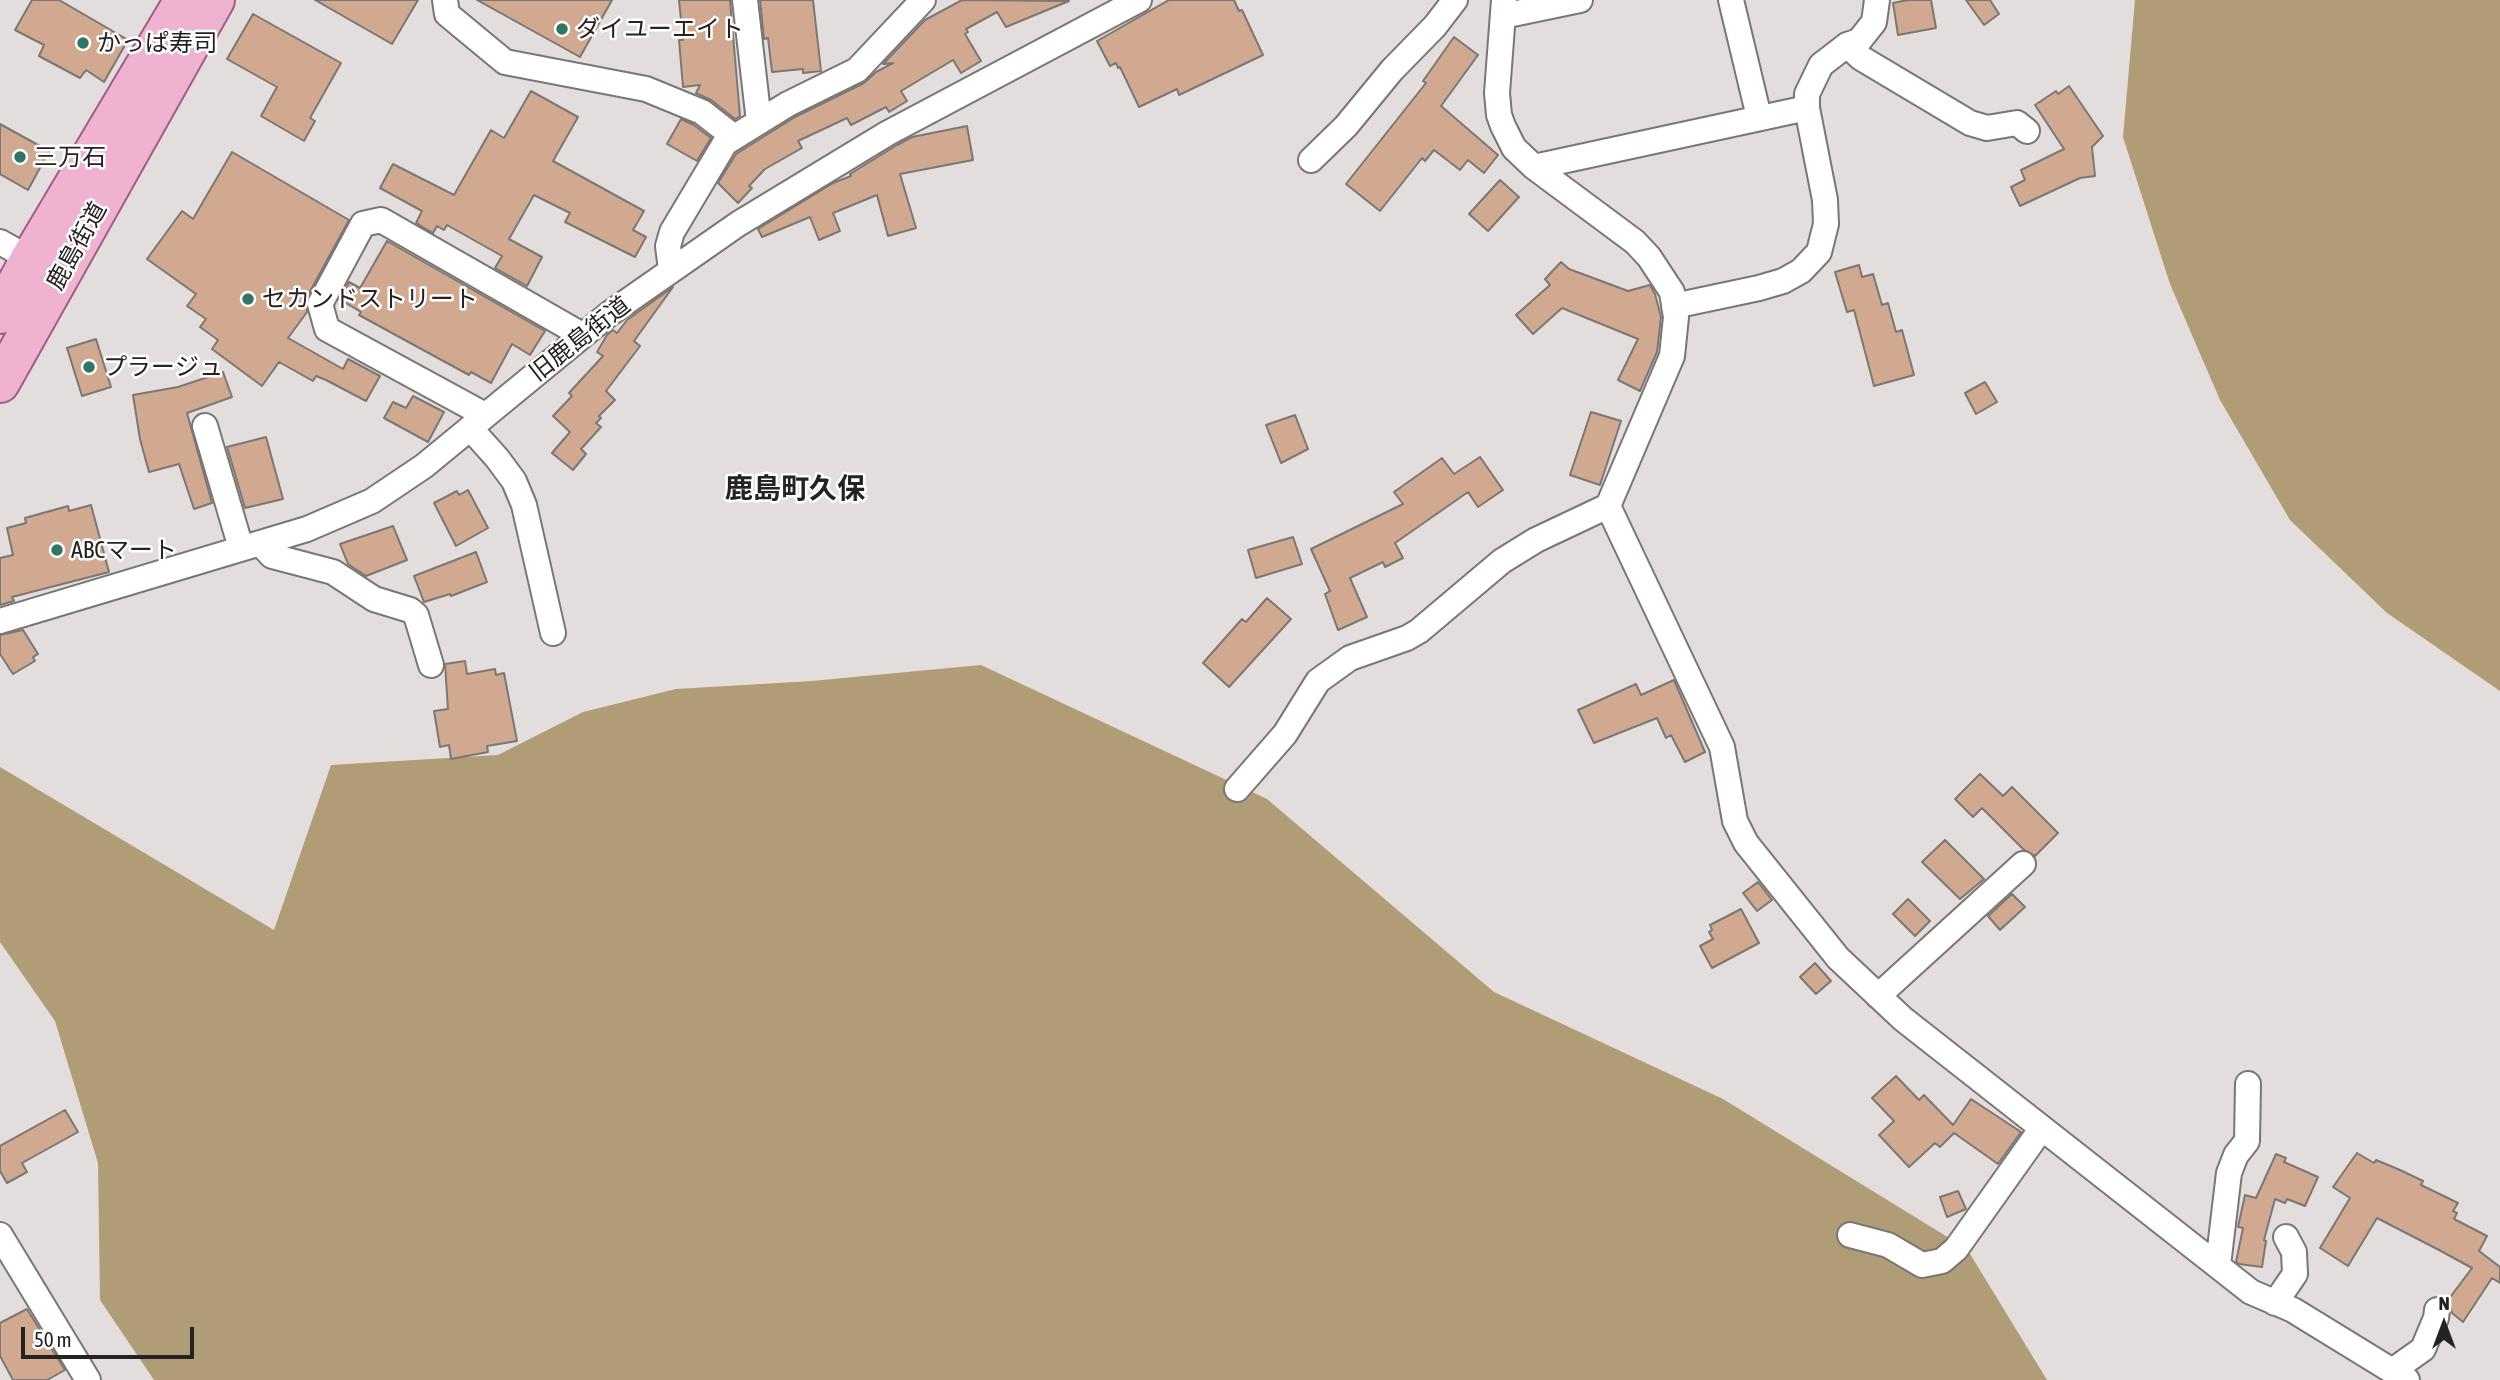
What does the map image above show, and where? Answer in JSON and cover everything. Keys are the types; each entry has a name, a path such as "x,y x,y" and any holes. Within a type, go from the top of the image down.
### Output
{"main road":[{"path":"0,314 15,250 184,0"},
{"name":"鹿島街道","path":"0,383 215,0"}],"street":[{"path":"445,0 447,14 505,62 646,89 702,112 734,137"},
{"path":"746,0 759,122"},
{"path":"671,270 668,246 672,232 720,148 788,104 857,70 923,0"},
{"name":"旧鹿島街道","path":"0,621 307,529 372,501 424,466 582,335 738,224 888,133 1139,0"},
{"path":"1311,160 1346,126 1455,0"},
{"path":"1237,789 1285,734 1318,681 1350,658 1407,638 1419,631 1502,561 1536,540 1608,506 1672,356 1676,326 1672,292 1649,257 1635,242 1534,167 1514,148 1499,115 1497,93 1503,8 1580,0"},
{"path":"1731,0 1759,117"},
{"path":"1674,306 1783,281 1801,271 1819,252 1826,224 1825,200 1807,108 1807,94 1821,65 1847,45 1859,41 1874,22 1877,0"},
{"path":"1847,45 1861,58 1970,123 1987,128 2017,122 2027,131"},
{"path":"1534,167 1807,108"},
{"path":"553,633 524,505 514,481 497,458 477,422 327,329 320,304 363,224 381,220 582,335"},
{"path":"205,426 251,546 272,556 333,572 374,598 410,610 416,615 431,665"},
{"path":"1608,506 1722,747 1735,821 1745,843 1838,958 1903,1019 2251,1292 2293,1310 2399,1376 2423,1349 2437,1310"},
{"path":"1878,996 2023,864"},
{"path":"2218,1265 2229,1173 2236,1155 2247,1141 2248,1084"},
{"path":"1850,1235 1888,1245 1922,1265 1942,1261 1956,1249 2042,1128"},
{"path":"0,1236 88,1380"},
{"path":"2275,1303 2295,1274 2294,1252 2286,1237"}],"shaded area":[{"path":"2135,0 2500,0 2500,691 2387,613 2290,520 2220,400 2170,284 2123,137"},
{"path":"981,665 1267,799 1494,992 1723,1099 1967,1249 2047,1380 154,1380 100,1300 98,1163 55,1021 0,942 0,767 274,930 331,765 498,755 583,712 676,689 812,681"}],"building":[{"name":"かっぱ寿司","path":"32,0 59,0 128,40 104,82 86,70 80,78 39,56 44,45 15,30"},
{"path":"315,0 418,0 392,44"},
{"name":"ダイユーエイト","path":"477,0 612,0 580,57"},
{"path":"679,0 730,0 740,116 735,119 711,100 696,93 700,85 683,87 679,40 683,40"},
{"path":"760,0 813,0 821,71 803,73 803,69 772,72 768,38 764,39"},
{"path":"962,0 1069,1 1006,27 997,12 966,29 968,32 965,34 981,61 961,73 953,60 901,91 907,101 889,112 886,107 851,125 847,118 798,141 802,148 765,169 738,203 718,183 736,154 795,117 864,83 876,72 893,63 883,64 925,20"},
{"path":"1169,0 1234,0 1239,11 1242,10 1263,55 1179,95 1177,89 1139,107 1120,67 1118,68 1116,63 1110,66 1097,41"},
{"path":"1931,0 1936,28 1898,35 1893,3"},
{"path":"1966,0 1990,0 1999,14 1984,25"},
{"path":"253,14 341,63 310,118 315,121 304,141 261,116 277,87 227,59"},
{"path":"1454,37 1478,55 1441,106 1498,155 1484,173 1468,160 1460,170 1434,150 1425,161 1422,158 1380,211 1346,184 1426,83 1423,81"},
{"path":"2069,86 2103,136 2092,147 2095,176 2080,178 2020,206 2011,187 2025,180 2021,170 2064,149 2035,105"},
{"path":"531,91 578,117 553,161 644,211 633,230 646,237 635,257 565,222 570,213 534,195 509,239 542,257 527,286 495,268 502,256 447,225 444,230 437,226 433,233 416,223 422,211 380,188 393,164 454,195 491,130 504,138"},
{"path":"681,119 711,138 697,161 667,144"},
{"path":"0,124 49,151 28,190 0,174"},
{"path":"967,126 973,160 900,174 916,228 888,236 877,195 833,213 840,231 819,240 810,217 762,237 758,229 833,183 851,176 850,174 897,145 912,137"},
{"path":"232,152 349,220 307,297 307,312 288,338 343,369 348,359 380,376 366,401 316,376 313,381 279,362 262,386 212,349 218,340 200,327 206,319 187,306 196,294 147,259 182,211 193,219"},
{"path":"1500,180 1519,197 1488,231 1469,214"},
{"path":"387,241 545,331 530,355 512,344 491,383 471,372 469,375 359,315 361,312 339,299 349,282 360,288"},
{"path":"1561,262 1569,269 1628,291 1650,285 1661,317 1657,352 1640,391 1618,380 1638,339 1562,308 1533,334 1516,315 1550,285 1545,279"},
{"path":"1859,265 1862,277 1873,274 1882,305 1888,303 1896,332 1902,330 1914,375 1874,386 1854,310 1847,312 1835,272"},
{"path":"673,287 634,341 640,346 606,391 615,400 599,416 601,418 596,423 601,427 581,449 586,454 573,470 552,453 570,432 553,416 572,396 569,393 603,356 597,352 607,335 613,330 617,333 627,320"},
{"name":"プラージュ","path":"96,339 111,387 82,396 67,348"},
{"path":"223,372 232,397 187,413 212,503 194,509 179,464 149,472 133,395 178,387"},
{"path":"1985,382 1997,402 1976,414 1965,393"},
{"path":"413,396 444,412 428,442 384,418 393,402 406,408"},
{"path":"1591,412 1621,421 1600,485 1570,475"},
{"path":"1295,415 1308,449 1281,463 1266,425"},
{"path":"266,437 283,499 245,508 227,447"},
{"path":"1480,457 1503,490 1478,507 1468,492 1395,543 1403,558 1385,567 1383,562 1350,578 1367,617 1338,630 1325,594 1330,591 1311,549 1403,504 1394,492 1442,458 1454,474"},
{"path":"468,490 488,528 456,546 434,503 457,491 459,495"},
{"name":"ABCマート","path":"91,505 109,572 12,597 14,601 0,605 0,558 13,555 7,528 26,523 25,518 68,506 69,511"},
{"path":"393,526 407,560 366,576 348,564 340,544"},
{"path":"1293,537 1302,564 1256,578 1248,550"},
{"path":"476,552 487,582 451,596 450,594 424,602 414,576"},
{"path":"1267,598 1291,619 1229,687 1203,663 1242,619 1246,622"},
{"path":"23,630 38,654 33,657 35,661 13,674 0,654 0,635"},
{"path":"465,661 467,674 495,669 496,675 504,673 517,741 487,746 488,752 451,759 449,745 440,747 434,711 448,709 445,664"},
{"path":"1674,680 1705,752 1685,762 1671,735 1666,738 1657,718 1594,743 1578,710 1636,684 1641,695"},
{"path":"1980,774 2003,796 2012,787 2058,833 2035,856 2024,850 1982,808 1973,817 1955,799"},
{"path":"1945,840 1984,879 1960,899 1922,862"},
{"path":"1758,882 1772,900 1757,911 1743,893"},
{"path":"2012,894 2025,907 2000,930 1988,916"},
{"path":"1908,899 1930,921 1915,936 1893,914"},
{"path":"1741,909 1759,943 1712,968 1700,946 1713,939 1709,932 1712,930 1710,925"},
{"path":"1815,963 1831,981 1816,994 1800,977"},
{"path":"1896,1076 1919,1100 1924,1095 1953,1125 1971,1099 2021,1132 1998,1164 1954,1133 1940,1147 1935,1143 1909,1167 1879,1135 1894,1121 1872,1098"},
{"path":"65,1110 78,1132 22,1163 27,1172 7,1183 0,1171 0,1146"},
{"path":"2357,1153 2374,1163 2376,1160 2423,1181 2421,1185 2458,1203 2453,1211 2457,1213 2454,1219 2487,1236 2479,1251 2500,1267 2500,1283 2492,1278 2463,1322 2452,1313 2448,1300 2472,1268 2439,1250 2377,1218 2348,1266 2320,1248 2350,1198 2333,1187"},
{"path":"2276,1154 2286,1158 2284,1162 2318,1177 2305,1206 2287,1199 2285,1203 2275,1199 2264,1240 2262,1267 2239,1264 2236,1262 2243,1228 2238,1227 2245,1195 2256,1198"},
{"path":"1958,1191 1966,1209 1947,1217 1940,1197"},
{"path":"27,1309 65,1370 47,1380 13,1380 0,1356 0,1323"}],"place":[{"name":"ダイユーエイト","path":"562,29"},
{"name":"かっぱ寿司","path":"83,43"},
{"name":"三万石","path":"20,157"},
{"name":"セカンドストリート","path":"248,299"},
{"name":"プラージュ","path":"89,367"},
{"name":"ABCマート","path":"57,550"}],"district":[{"name":"鹿島町久保","path":"795,489"}]}
